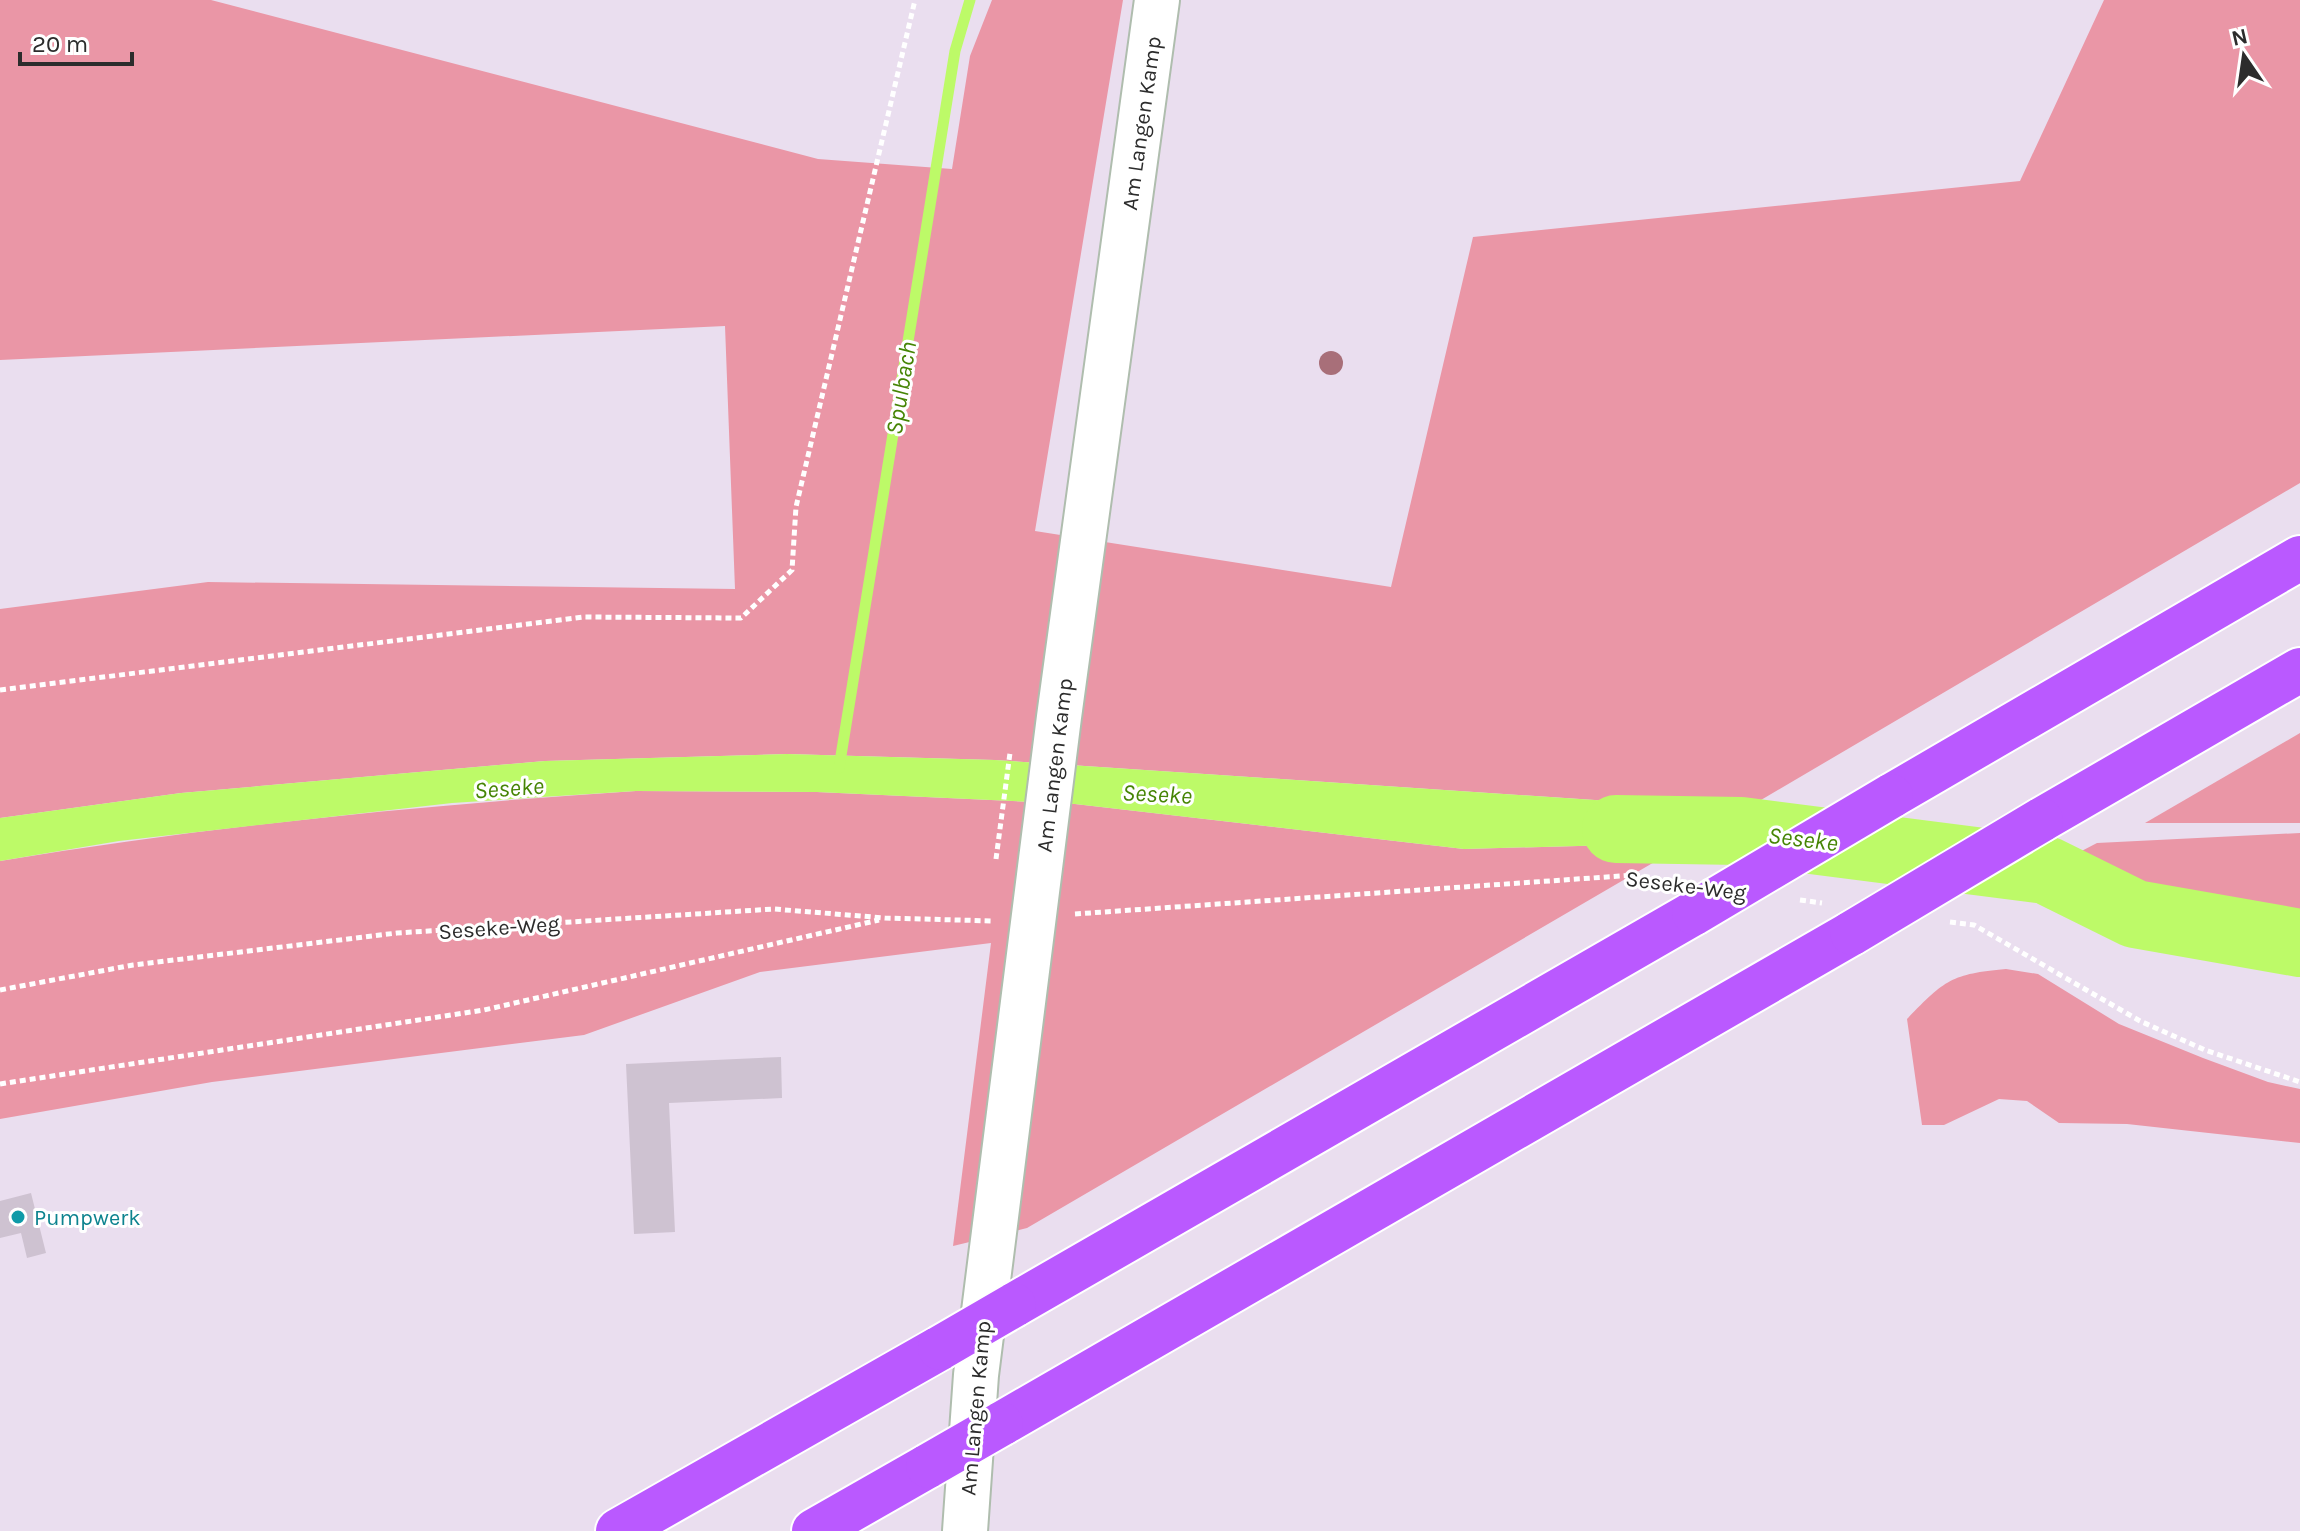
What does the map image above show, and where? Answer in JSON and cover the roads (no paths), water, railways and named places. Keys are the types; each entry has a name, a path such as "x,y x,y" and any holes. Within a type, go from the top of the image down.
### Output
{"highway":[{"path":"618,1531 1014,1305 1688,897 1891,796 2300,558"},
{"path":"814,1531 1001,1424 1844,919 2041,820 2300,670"}],"street":[{"name":"Am Langen Kamp","path":"965,1531 976,1375 1018,918 1044,850 1059,717 1157,0"}],"water":[{"path":"787,754 995,760 1744,810 1687,843 1464,849 1075,804 817,792 636,791 452,803 119,841 0,861 0,818 181,793 545,761"},
{"path":"2072,856 2167,901 2300,923 2300,969 2118,929 2031,881"}],"waterway":[{"name":"Spulbach","path":"839,768 955,51 970,0"},
{"name":"Seseke","path":"1616,829 1741,831 2046,870 2135,914 2300,943"}],"place":[{"name":"Pumpwerk","path":"18,1217"}]}
